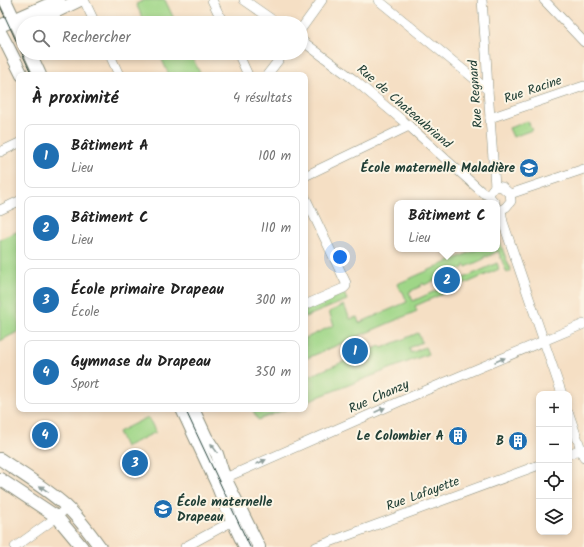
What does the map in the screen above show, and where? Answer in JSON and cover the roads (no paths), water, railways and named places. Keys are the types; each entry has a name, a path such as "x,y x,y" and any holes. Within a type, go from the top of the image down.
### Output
{"main road":[{"path":"5,0 16,21"},
{"path":"37,16 59,0"},
{"path":"47,16 80,0"},
{"path":"16,30 1,33 20,72"},
{"path":"33,60 39,72"},
{"path":"183,412 222,498 259,547"},
{"path":"194,412 206,437 218,454 238,518 245,547"},
{"path":"0,459 67,507 87,529 100,547"},
{"path":"0,479 57,517 82,547"}],"street":[{"path":"84,0 92,16"},
{"path":"212,0 220,16"},
{"path":"244,0 267,16"},
{"path":"308,19 322,0"},
{"path":"378,0 488,90"},
{"name":"Rue Regnard","path":"482,0 495,186"},
{"path":"544,0 584,42"},
{"name":"Rue de Chateaubriand","path":"308,45 353,79 409,126 492,200"},
{"path":"112,60 118,72"},
{"path":"241,60 247,72"},
{"path":"269,72 279,60"},
{"name":"Rue Racine","path":"490,118 584,86"},
{"path":"308,175 409,126"},
{"path":"0,152 16,144"},
{"path":"510,194 584,169"},
{"path":"488,196 495,186 502,187 510,194 511,201 506,207 500,208"},
{"path":"0,210 16,202"},
{"path":"308,204 346,283 344,288 308,304"},
{"path":"500,213 561,391"},
{"name":"Rue Chanzy","path":"225,478 410,397 584,324"},
{"path":"572,422 583,452 572,454"},
{"name":"Rue Lafayette","path":"316,547 536,466"},
{"path":"15,547 57,517 67,507"},
{"path":"185,547 238,518"}],"tram line":[{"path":"0,6 16,40"},
{"path":"25,60 31,72"},
{"path":"186,412 250,547"}],"place":[{"name":"École maternelle Maladière","path":"529,168"},
{"name":"Bâtiment C","path":"447,280"},
{"name":"Bâtiment A","path":"355,351"},
{"name":"Gymnase du Drapeau","path":"45,435"},
{"name":"Le Colombier A","path":"458,436"},
{"name":"B","path":"518,441"},
{"name":"École primaire Drapeau","path":"135,463"},
{"name":"École maternelle Drapeau","path":"163,509"}]}
